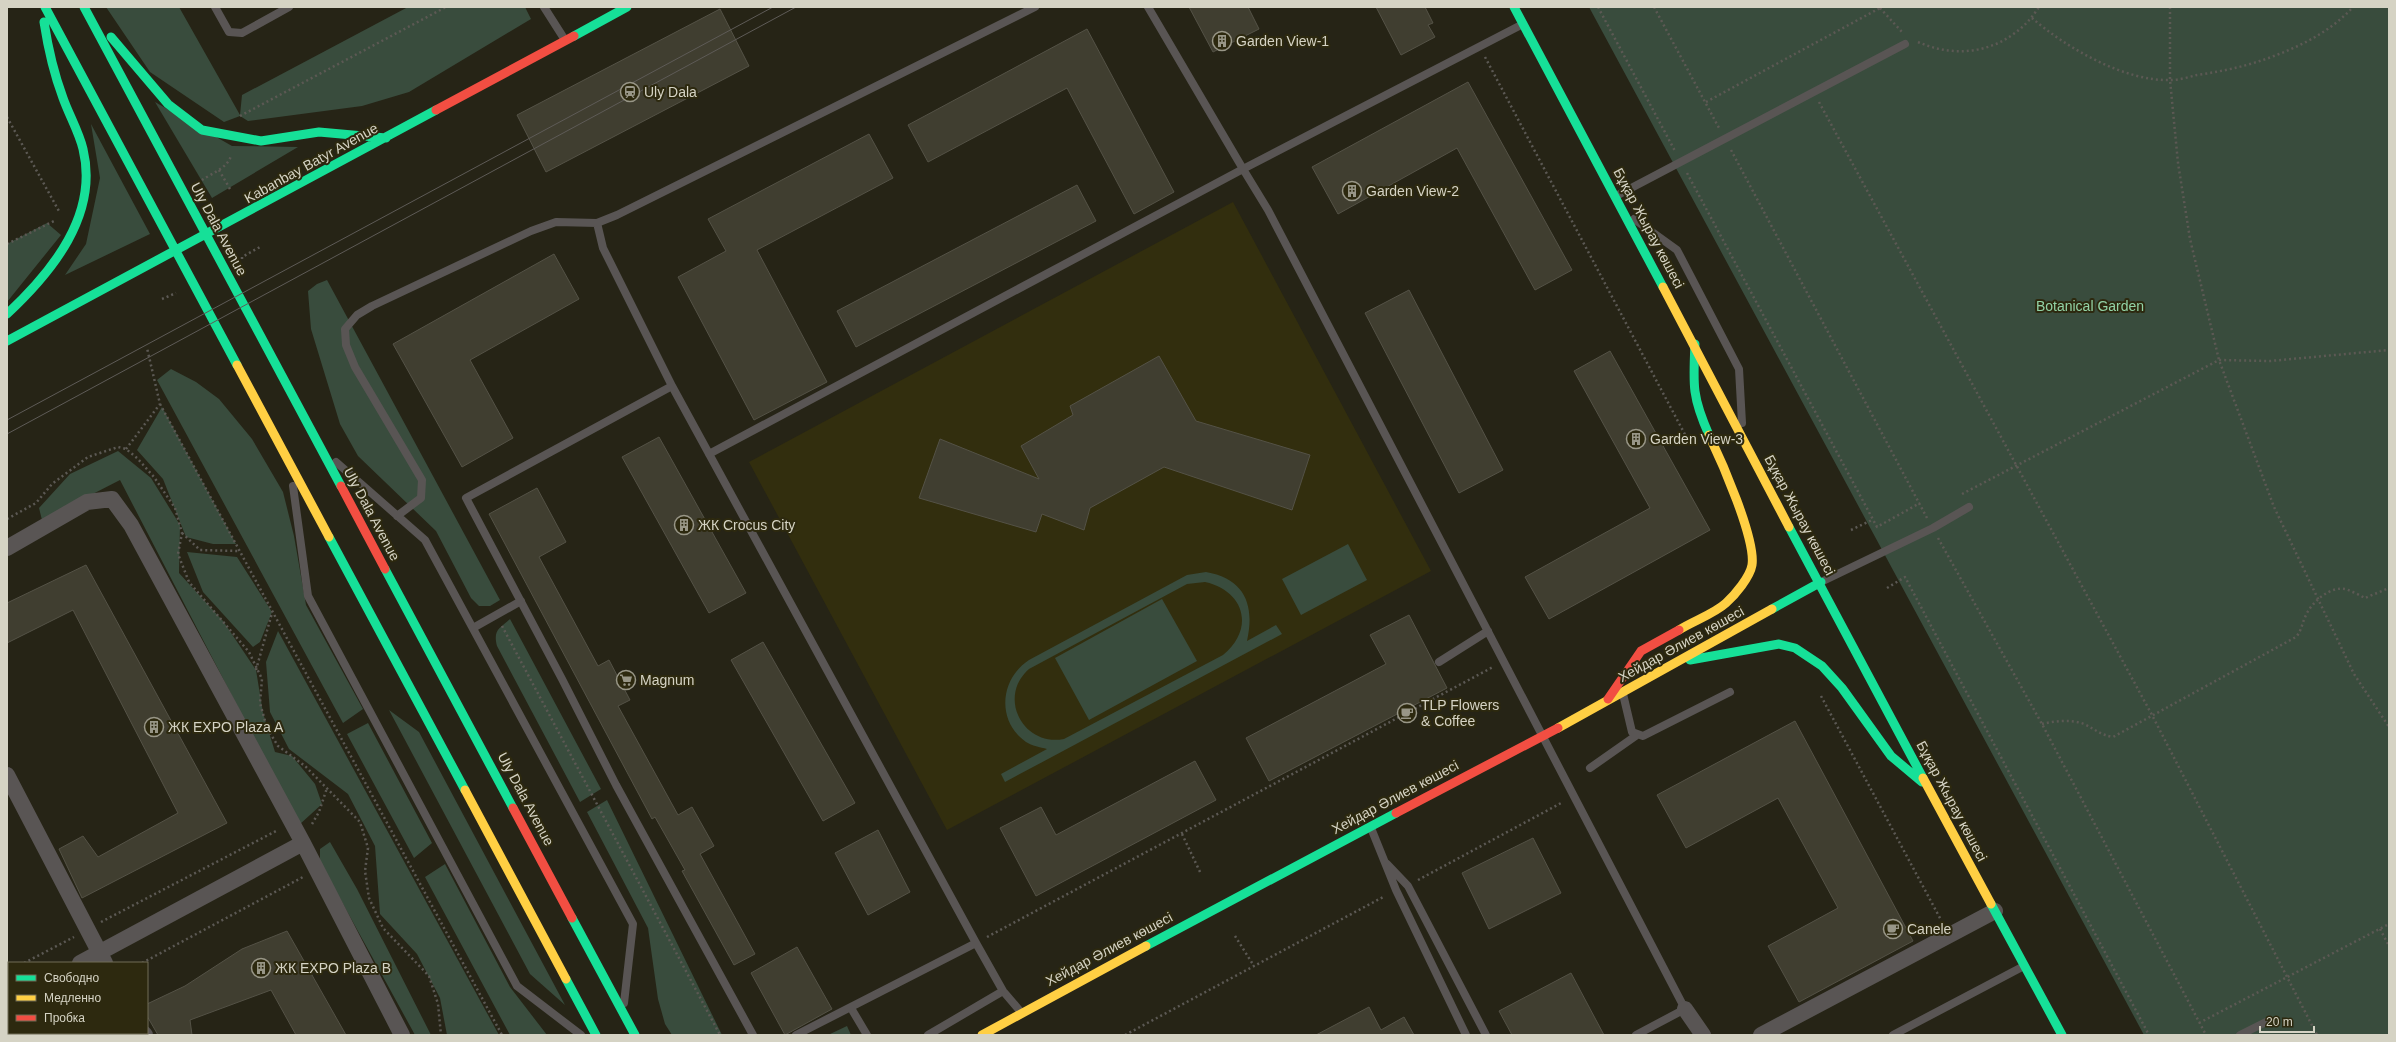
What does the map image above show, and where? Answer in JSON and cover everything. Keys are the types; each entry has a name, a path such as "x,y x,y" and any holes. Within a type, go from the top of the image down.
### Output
{"main road":[{"path":"44,7 596,1035"},
{"path":"7,314 40,282 54,265 77,222 85,190 83,150 60,90 44,7"},
{"name":"Uly Dala Avenue","path":"84,7 623,1010 635,1035"},
{"path":"87,7 154,90 168,104 202,130 261,142 319,132 386,138"},
{"name":"Kabanbay Batyr Avenue","path":"7,341 176,252 627,7"},
{"name":"Бұқар Жырау көшесі","path":"1514,7 1695,343 1821,582 1836,615 2062,1035"},
{"path":"1605,703 1641,651 1726,603 1742,584 1752,565 1748,540 1733,489 1697,407 1693,385 1695,343"},
{"name":"Хейдар Әлиев көшесі","path":"982,1035 1020,1012 1605,703 1821,582"},
{"path":"1679,661 1738,654 1779,644 1795,648 1822,666 1842,688 1891,756 1930,790"}],"street":[{"path":"7,548 87,502 112,499 131,525 304,843 402,1035"},
{"path":"7,775 102,957"},
{"path":"84,962 102,957 304,843"},
{"path":"1761,1035 1995,911"},
{"path":"1685,1009 1703,1035"}],"lane":[{"path":"215,7 229,32 242,33 289,7"},
{"path":"544,7 565,41"},
{"path":"1148,7 1268,210 1685,1009 1636,1035"},
{"path":"397,516 421,498 422,480 355,367 346,345 345,329 357,315 372,306 531,231 556,222 596,223 625,211 1032,8"},
{"path":"709,454 1243,169 1523,24"},
{"path":"1616,196 1905,44"},
{"path":"1625,212 1677,250 1739,369 1743,435"},
{"path":"596,223 603,248 672,386 976,943 1003,991 1020,1012"},
{"path":"672,386 466,498 616,785 753,1035"},
{"path":"321,449 425,540 633,924 623,1010"},
{"path":"291,466 308,596 517,986 581,1035"},
{"path":"1821,582 1933,528 1969,507"},
{"path":"473,628 521,601"},
{"path":"1440,662 1488,631"},
{"path":"1623,693 1632,732 1643,736 1730,692"},
{"path":"1590,768 1637,735"},
{"path":"1371,826 1382,859 1396,890 1466,1035"},
{"path":"1382,859 1408,886 1486,1035"},
{"path":"796,1035 976,943"},
{"path":"1893,1035 2024,966"},
{"path":"928,1035 1003,991"},
{"path":"851,1008 867,1035"},
{"path":"2240,1035 2266,1022"}],"path":[{"path":"240,116 446,7"},
{"path":"1598,7 1872,520 1877,527 1920,503"},
{"path":"1915,41 1946,51 1978,51 2008,39 2032,18 2039,7"},
{"path":"2170,7 2170,80 2178,163 2190,239 2220,360 2274,507 2317,600 2354,674 2389,727"},
{"path":"2032,18 2052,36 2098,62 2130,73 2170,80 2251,65 2288,50 2320,34 2343,17 2352,7"},
{"path":"1706,102 1880,8 1890,21 1906,35"},
{"path":"1480,46 1692,447"},
{"path":"1814,93 2152,715 2317,1035"},
{"path":"7,117 54,205 63,217"},
{"path":"202,180 219,170 230,159 231,153"},
{"path":"219,170 230,189"},
{"path":"7,244 47,222"},
{"path":"242,263 242,257 260,247"},
{"path":"162,299 178,292 181,297"},
{"path":"147,348 160,404 502,1035"},
{"path":"1962,494 2220,360 2270,361 2388,349"},
{"path":"126,449 160,404"},
{"path":"7,519 36,503 52,484 88,457 118,447 126,449 137,458 154,477 175,508 182,533 178,554 189,582 249,652 256,670 262,679 260,703 267,728 278,746 304,766 360,822 368,848 365,871 369,898 383,928 429,976 438,1004 441,1035"},
{"path":"1851,530 1872,520"},
{"path":"182,533 200,550 240,550"},
{"path":"1887,588 1905,577 2149,1035"},
{"path":"2042,724 2056,720 2083,724 2102,736 2113,737 2296,637 2302,629 2305,615 2317,600 2329,592 2344,589 2365,598 2370,598 2389,588"},
{"path":"256,670 272,612"},
{"path":"496,615 720,1035"},
{"path":"976,943 1504,662"},
{"path":"1818,690 1949,935"},
{"path":"26,962 282,828 311,824 319,812 327,788"},
{"path":"1408,886 1574,796"},
{"path":"1182,834 1201,874"},
{"path":"144,962 317,869"},
{"path":"1125,1035 1396,890"},
{"path":"2199,1023 2287,979 2389,924"},
{"path":"2380,929 2389,946"},
{"path":"1235,936 1254,966"}],"shaded area":[{"path":"1233,202 1431,571 947,830 749,462"}],"green space":[{"path":"106,7 179,7 240,115 242,95 408,7 525,7 531,19 409,92 362,106 248,121 240,116 224,122 150,72"},
{"name":"Botanical Garden","path":"1589,7 2389,7 2389,1035 2144,1035"},
{"path":"155,102 232,146 298,147 212,198"},
{"path":"91,124 150,234 65,275 86,244 100,178"},
{"path":"47,223 61,235 7,302 7,244"},
{"path":"327,280 500,600 490,606 479,606 471,598 436,531 358,456 340,424 311,329 308,291 317,284"},
{"path":"171,369 196,382 219,399 252,439 283,492 294,536 306,605 363,709 343,723 157,380"},
{"path":"162,407 236,544 213,544 186,537 163,479 137,450"},
{"path":"118,451 151,478 180,525 179,573 223,621 256,670 263,713 275,752 292,756 315,784 322,804 299,825 120,480 42,520 39,508 70,474"},
{"path":"1348,544 1367,580 1301,615 1282,579"},
{"path":"187,552 237,557 272,612 260,642 253,647 203,592"},
{"path":"1206,572 1219,575 1238,587 1248,605 1249,628 1247,641 1276,625 1282,634 1005,782 1001,774 1047,749 1026,742 1016,733 1006,712 1005,700 1007,689 1019,668 1029,660 1187,575","holes":["1205,582 1219,587 1237,602 1241,612 1242,623 1239,634 1233,645 1223,655 1064,739 1049,739 1037,735 1026,728 1019,718 1015,706 1015,693 1020,680 1029,669 1187,584"]},
{"path":"1162,599 1197,661 1089,720 1055,658"},
{"path":"510,619 601,789 580,802 497,646 496,633"},
{"path":"278,631 499,1035 447,1035 440,998 417,954 380,914 375,846 348,794 289,749 270,712 266,662"},
{"path":"389,710 419,732 565,1005 530,974"},
{"path":"368,723 432,843 414,858 347,734"},
{"path":"607,800 722,1035 672,1035 665,1024 658,999 648,928 587,812"},
{"path":"330,842 357,889 431,1035 415,1035 320,862 320,849"},
{"path":"445,864 510,987 547,1035 510,1035 425,877"},
{"path":"847,1026 851,1035 828,1035"}],"building":[{"name":"Garden View-1","path":"1189,7 1248,7 1259,29 1213,52"},
{"path":"1376,7 1425,7 1433,23 1428,25 1435,37 1401,55"},
{"path":"720,9 749,66 546,172 517,115"},
{"path":"1087,29 1174,192 1134,214 1067,88 928,162 908,125"},
{"name":"Garden View-2","path":"1468,82 1572,270 1535,290 1457,148 1338,214 1312,167"},
{"path":"869,134 893,178 757,250 827,382 754,420 678,277 726,251 708,219"},
{"path":"1077,185 1096,221 856,347 837,311"},
{"path":"554,254 579,299 470,360 513,438 462,467 393,344"},
{"path":"1409,290 1503,470 1459,493 1365,313"},
{"name":"Garden View-3","path":"1610,351 1710,530 1549,619 1525,577 1650,508 1574,371"},
{"path":"1159,356 1196,421 1310,455 1292,510 1164,467 1090,508 1084,530 1042,514 1036,532 919,498 940,439 1039,479 1021,446 1073,415 1070,406"},
{"name":"ЖК Crocus City","path":"659,437 746,593 709,613 622,457"},
{"path":"537,488 566,542 539,557 598,666 609,660 630,700 618,706 678,815 692,807 714,846 700,854 755,954 734,965 682,871 685,870 655,817 652,819 489,514"},
{"name":"ЖК EXPO Plaza A","path":"86,565 227,823 82,898 59,849 83,836 98,857 178,813 73,610 7,643 7,603"},
{"path":"1409,615 1447,688 1269,781 1246,738 1386,664 1370,635"},
{"path":"763,642 855,803 823,821 731,660"},
{"path":"1795,721 1913,941 1799,1002 1768,946 1838,908 1778,798 1686,848 1657,795"},
{"path":"1195,761 1216,800 1036,896 1000,828 1041,807 1056,835"},
{"path":"878,830 910,892 868,915 835,853"},
{"path":"1533,838 1561,893 1489,929 1462,873"},
{"name":"ЖК EXPO Plaza B","path":"287,931 346,1035 296,1035 271,990 190,1020 192,1035 158,1035 148,1018 148,1004 185,986 242,949"},
{"path":"797,947 832,1009 785,1035 751,973"},
{"path":"1571,973 1604,1035 1512,1035 1499,1011"},
{"path":"1369,1007 1381,1030 1404,1017 1414,1035 1316,1035"}],"tram line":[{"path":"7,420 773,7"},
{"path":"7,434 796,7"}],"traffic: fast":[{"path":"45,7 237,365"},
{"path":"84,7 341,486"},
{"path":"574,36 627,7"},
{"path":"1514,7 1663,287"},
{"path":"7,314 24,298 55,261 68,240 78,219 84,197 86,173 83,149 57,80 49,51 44,22"},
{"path":"111,37 168,104 202,130 261,141 319,132 386,138"},
{"path":"7,341 436,110"},
{"path":"1695,344 1695,391 1699,411 1709,435"},
{"path":"1789,527 1923,778"},
{"path":"329,537 465,790"},
{"path":"385,569 513,808"},
{"path":"1772,609 1821,582"},
{"path":"1690,660 1779,644 1795,648 1822,666 1842,688 1891,756 1922,782"},
{"path":"1146,946 1396,813"},
{"path":"1991,904 2062,1035"},
{"path":"572,918 635,1035"},
{"path":"566,979 596,1035"}],"traffic: slow":[{"path":"1663,287 1789,527"},
{"path":"237,365 329,537"},
{"path":"1679,630 1716,611 1726,603 1738,591 1751,570 1752,565 1752,553 1749,537 1729,480 1709,435"},
{"path":"1558,728 1772,609"},
{"path":"1923,778 1991,904"},
{"path":"465,790 566,979"},
{"path":"982,1035 1146,946"}],"traffic: jam":[{"path":"436,110 574,36"},
{"path":"341,486 385,569"},
{"path":"1608,699 1641,651 1679,630"},
{"path":"1396,813 1558,728"},
{"path":"513,808 572,918"}],"place":[{"name":"Garden View-1","path":"1222,41"},
{"name":"Uly Dala","path":"630,92"},
{"name":"Garden View-2","path":"1352,191"},
{"name":"Garden View-3","path":"1636,439"},
{"name":"ЖК Crocus City","path":"684,525"},
{"name":"Magnum","path":"626,680"},
{"name":"TLP Flowers & Coffee","path":"1407,713"},
{"name":"ЖК EXPO Plaza A","path":"154,727"},
{"name":"Canele","path":"1893,929"},
{"name":"ЖК EXPO Plaza B","path":"261,968"}]}
